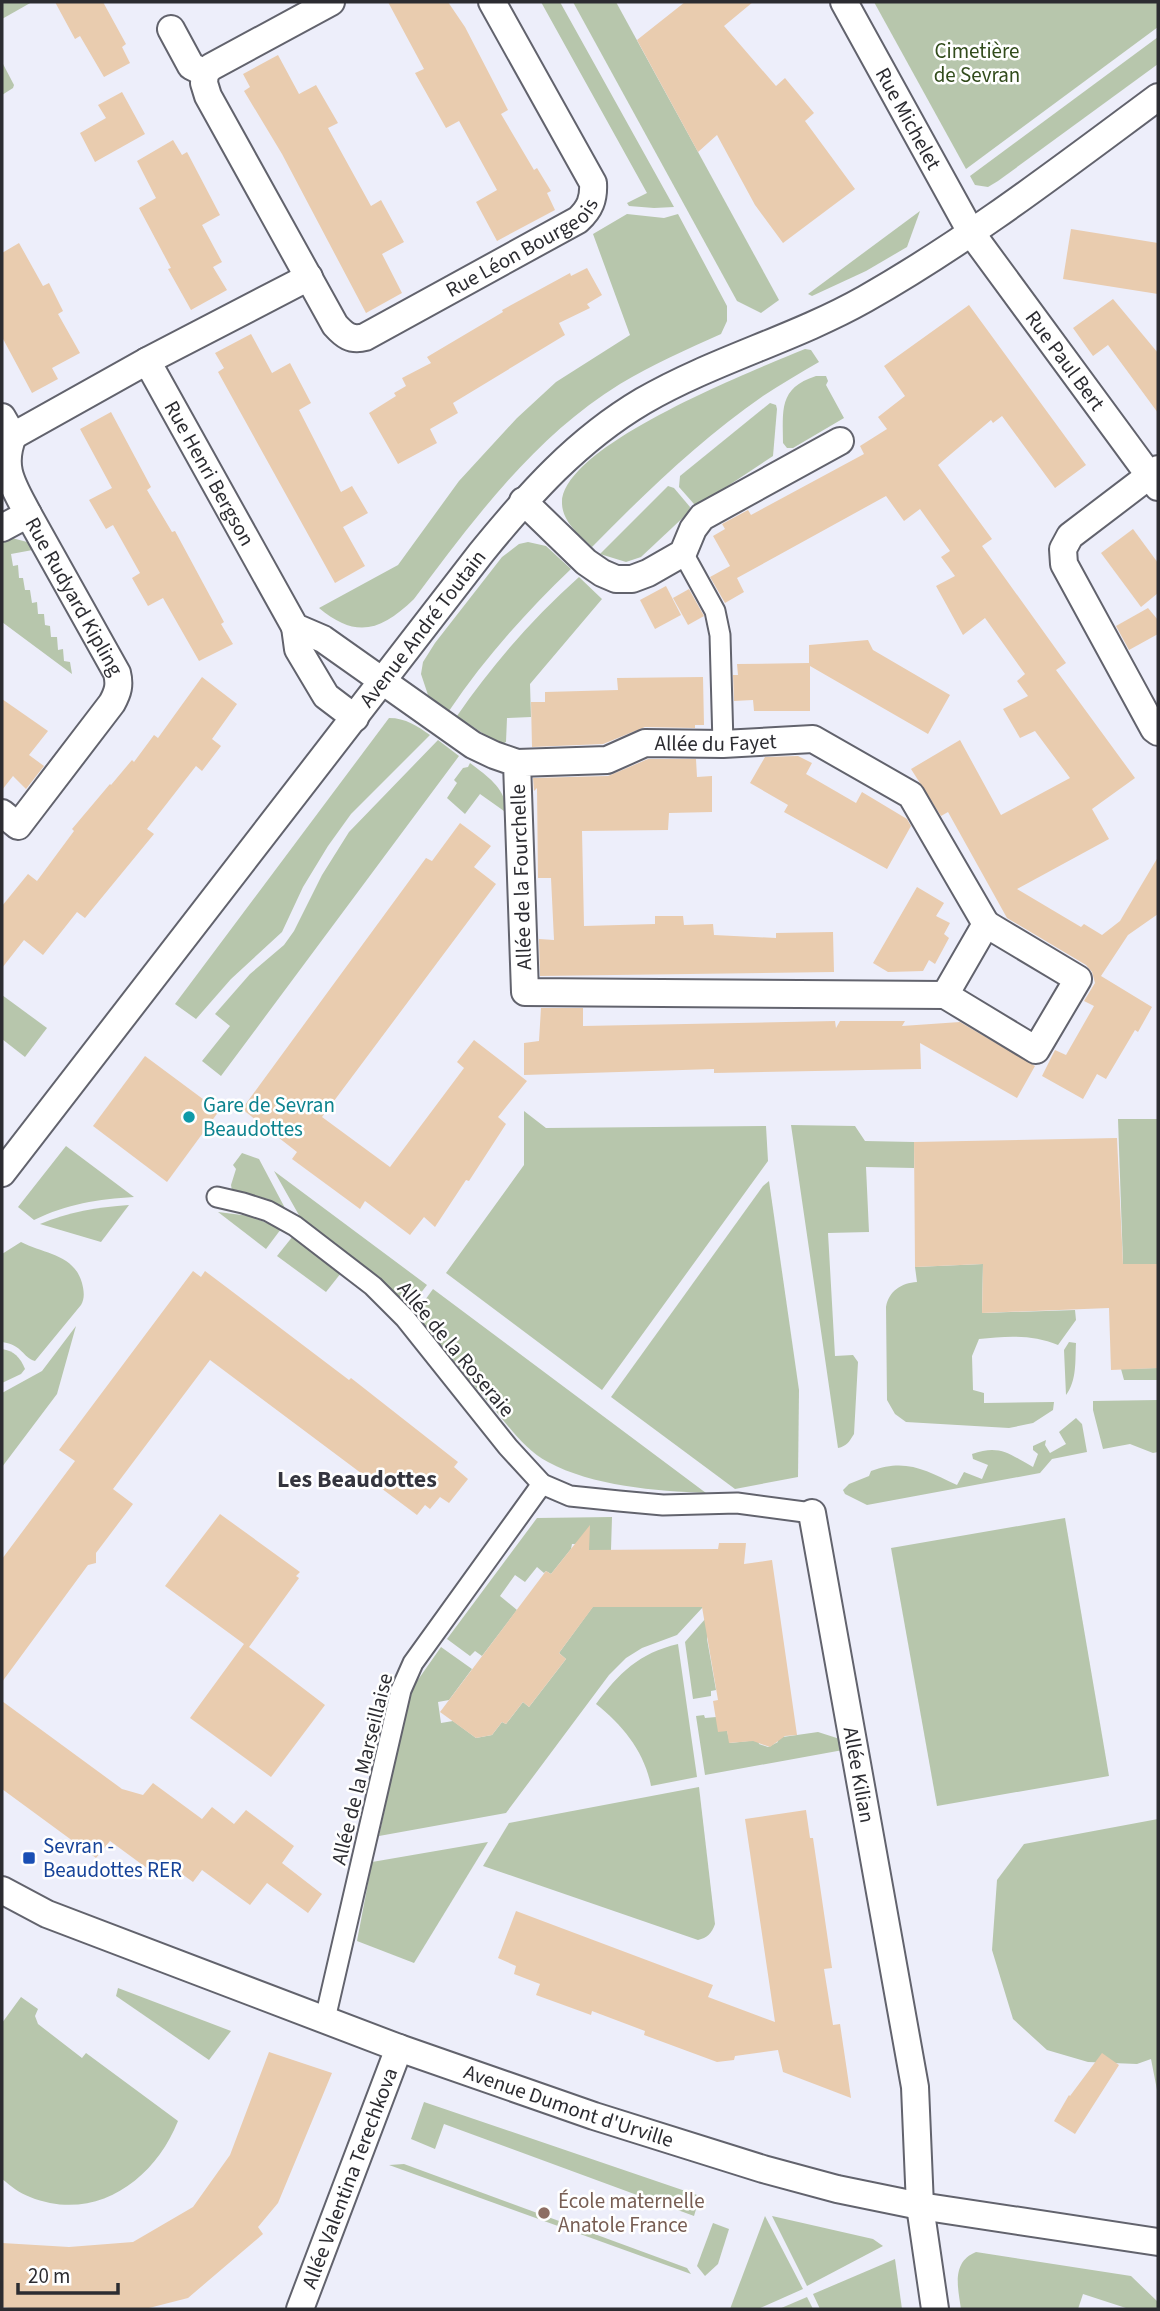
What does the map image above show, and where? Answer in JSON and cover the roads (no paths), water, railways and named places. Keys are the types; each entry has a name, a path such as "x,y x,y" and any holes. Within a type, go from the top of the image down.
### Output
{"street":[{"path":"171,29 191,66 205,73 211,67 331,2"},
{"name":"Rue Léon Bourgeois","path":"205,73 204,83 208,96 335,324 347,337 365,337 578,220 587,212 592,201 593,183 492,2"},
{"name":"Rue Michelet","path":"844,2 972,234"},
{"name":"Avenue André Toutain","path":"2,1173 523,501 581,445 644,401 852,306 911,273 972,234 1158,97"},
{"name":"Rue Paul Bert","path":"972,234 1155,477"},
{"path":"28,514 3,460 7,426 147,361 309,277"},
{"name":"Rue Henri Bergson","path":"147,361 295,626 298,649 326,696 355,718"},
{"path":"523,501 586,562 616,579 632,579 683,553 693,529 702,517 840,441"},
{"path":"1155,477 1070,536 1063,549 1064,564 1158,732"},
{"name":"Rue Rudyard Kipling","path":"2,528 28,514 117,673 119,683 112,703 18,825 2,813"},
{"path":"683,553 715,611 720,635 723,744"},
{"path":"295,626 323,639 382,682"},
{"name":"Allée du Fayet","path":"382,682 473,745 517,762 607,760 645,743 723,744 813,739 911,795 986,924 1078,979 1036,1051 945,995"},
{"name":"Allée de la Fourchelle","path":"517,762 525,992 945,995"},
{"path":"945,995 986,924"},
{"name":"Allée de la Roseraie","path":"217,1197 268,1211 295,1226 373,1286 405,1318 508,1447 542,1484"},
{"name":"Allée Kilian","path":"542,1484 570,1496 663,1505 737,1503 812,1513 915,2087 920,2206 934,2309"},
{"name":"Allée de la Marseillaise","path":"325,2019 401,1690 413,1663 542,1484"},
{"name":"Avenue Dumont d'Urville","path":"2,1890 47,1914 399,2048 594,2116 763,2169 836,2189 920,2206 1158,2242"},
{"name":"Allée Valentina Terechkova","path":"300,2309 399,2048"}],"place":[{"name":"Gare de Sevran Beaudottes","path":"189,1117"},
{"name":"Sevran - Beaudottes RER","path":"29,1858"},
{"name":"École maternelle Anatole France","path":"544,2213"}],"district":[{"name":"Les Beaudottes","path":"357,1479"}],"park label":[{"name":"Cimetière de Sevran","path":"977,63"}]}
